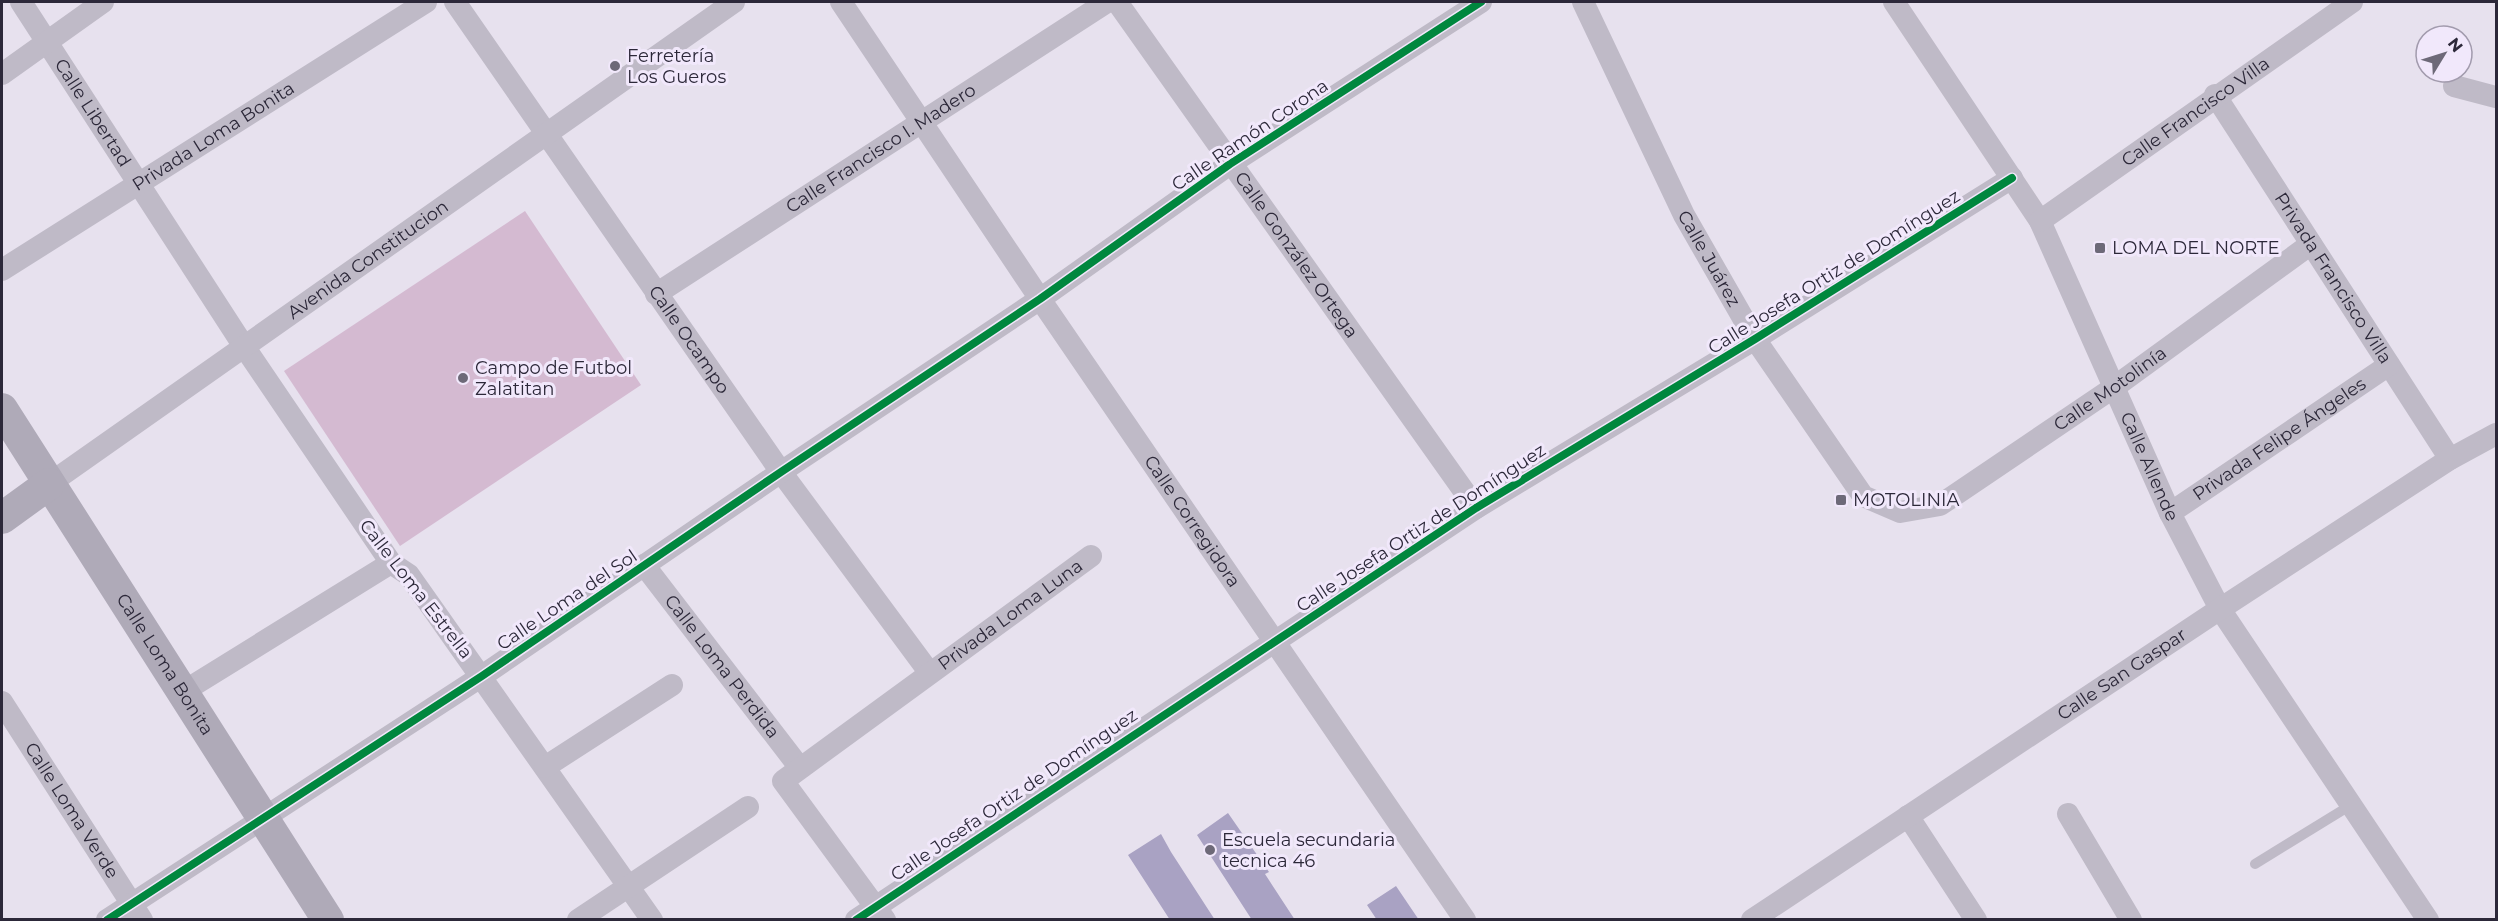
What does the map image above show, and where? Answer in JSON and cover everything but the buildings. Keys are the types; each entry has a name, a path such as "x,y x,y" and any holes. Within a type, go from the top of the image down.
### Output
{"street":[{"name":"Calle Libertad","path":"21,2 243,345"},
{"path":"2,75 103,2"},
{"name":"Privada Loma Bonita","path":"2,270 426,2"},
{"name":"Calle Ocampo","path":"455,2 544,134 781,472 929,672"},
{"name":"Avenida Constitucion","path":"2,518 243,345 734,2"},
{"name":"Calle Corregidora","path":"841,2 1040,299 1275,639 1465,920"},
{"name":"Calle Francisco I. Madero","path":"656,294 921,120 1107,2"},
{"name":"Calle González Ortega","path":"1117,2 1476,508"},
{"name":"Calle Ramón Corona","path":"1040,299 1230,164 1481,2"},
{"name":"Calle Juárez","path":"1582,2 1684,215 1755,339 1863,496 1900,512"},
{"name":"Calle Allende","path":"1894,2 2040,221 2170,513 2220,609 2428,920"},
{"name":"Calle Francisco Villa","path":"2040,221 2352,2"},
{"path":"2454,86 2496,97"},
{"name":"Privada Francisco Villa","path":"2215,96 2450,459"},
{"name":"Calle Josefa Ortiz de Domínguez","path":"856,920 880,913 1275,639 1476,508 1755,339 2012,178"},
{"name":"Calle Motolinía","path":"1900,512 1940,505 2113,388 2311,244"},
{"name":"Calle Loma del Sol","path":"107,920 137,912 264,819 482,676 1040,299"},
{"name":"Calle Loma Estrella","path":"243,345 391,562 409,574 652,920"},
{"name":"Privada Felipe Ángeles","path":"2170,513 2389,365"},
{"name":"Calle Loma Bonita","path":"2,409 181,693 328,920"},
{"name":"Calle San Gaspar","path":"1754,919 2220,609 2450,459 2496,434"},
{"name":"Privada Loma Luna","path":"791,774 1091,556"},
{"path":"181,693 391,562"},
{"name":"Calle Loma Perdida","path":"644,565 791,774 880,913"},
{"path":"545,767 672,686"},
{"name":"Calle Loma Verde","path":"2,702 137,912"},
{"path":"578,920 748,807"},
{"path":"2068,814 2131,920"},
{"path":"1908,816 1976,920"}],"lane":[{"path":"2255,864 2351,805"}],"shaded area":[{"name":"Campo de Futbol Zalatitan","path":"525,211 641,385 400,546 284,371"}],"cycle path":[{"path":"107,920 482,676 1040,299 1230,164 1481,2"},
{"path":"856,920 1476,508 1755,339 2012,178"}],"place":[{"name":"Ferretería Los Gueros","path":"615,66"},
{"name":"LOMA DEL NORTE","path":"2100,248"},
{"name":"Campo de Futbol Zalatitan","path":"463,378"},
{"name":"MOTOLINIA","path":"1841,500"},
{"name":"Escuela secundaria tecnica 46","path":"1210,850"}]}
